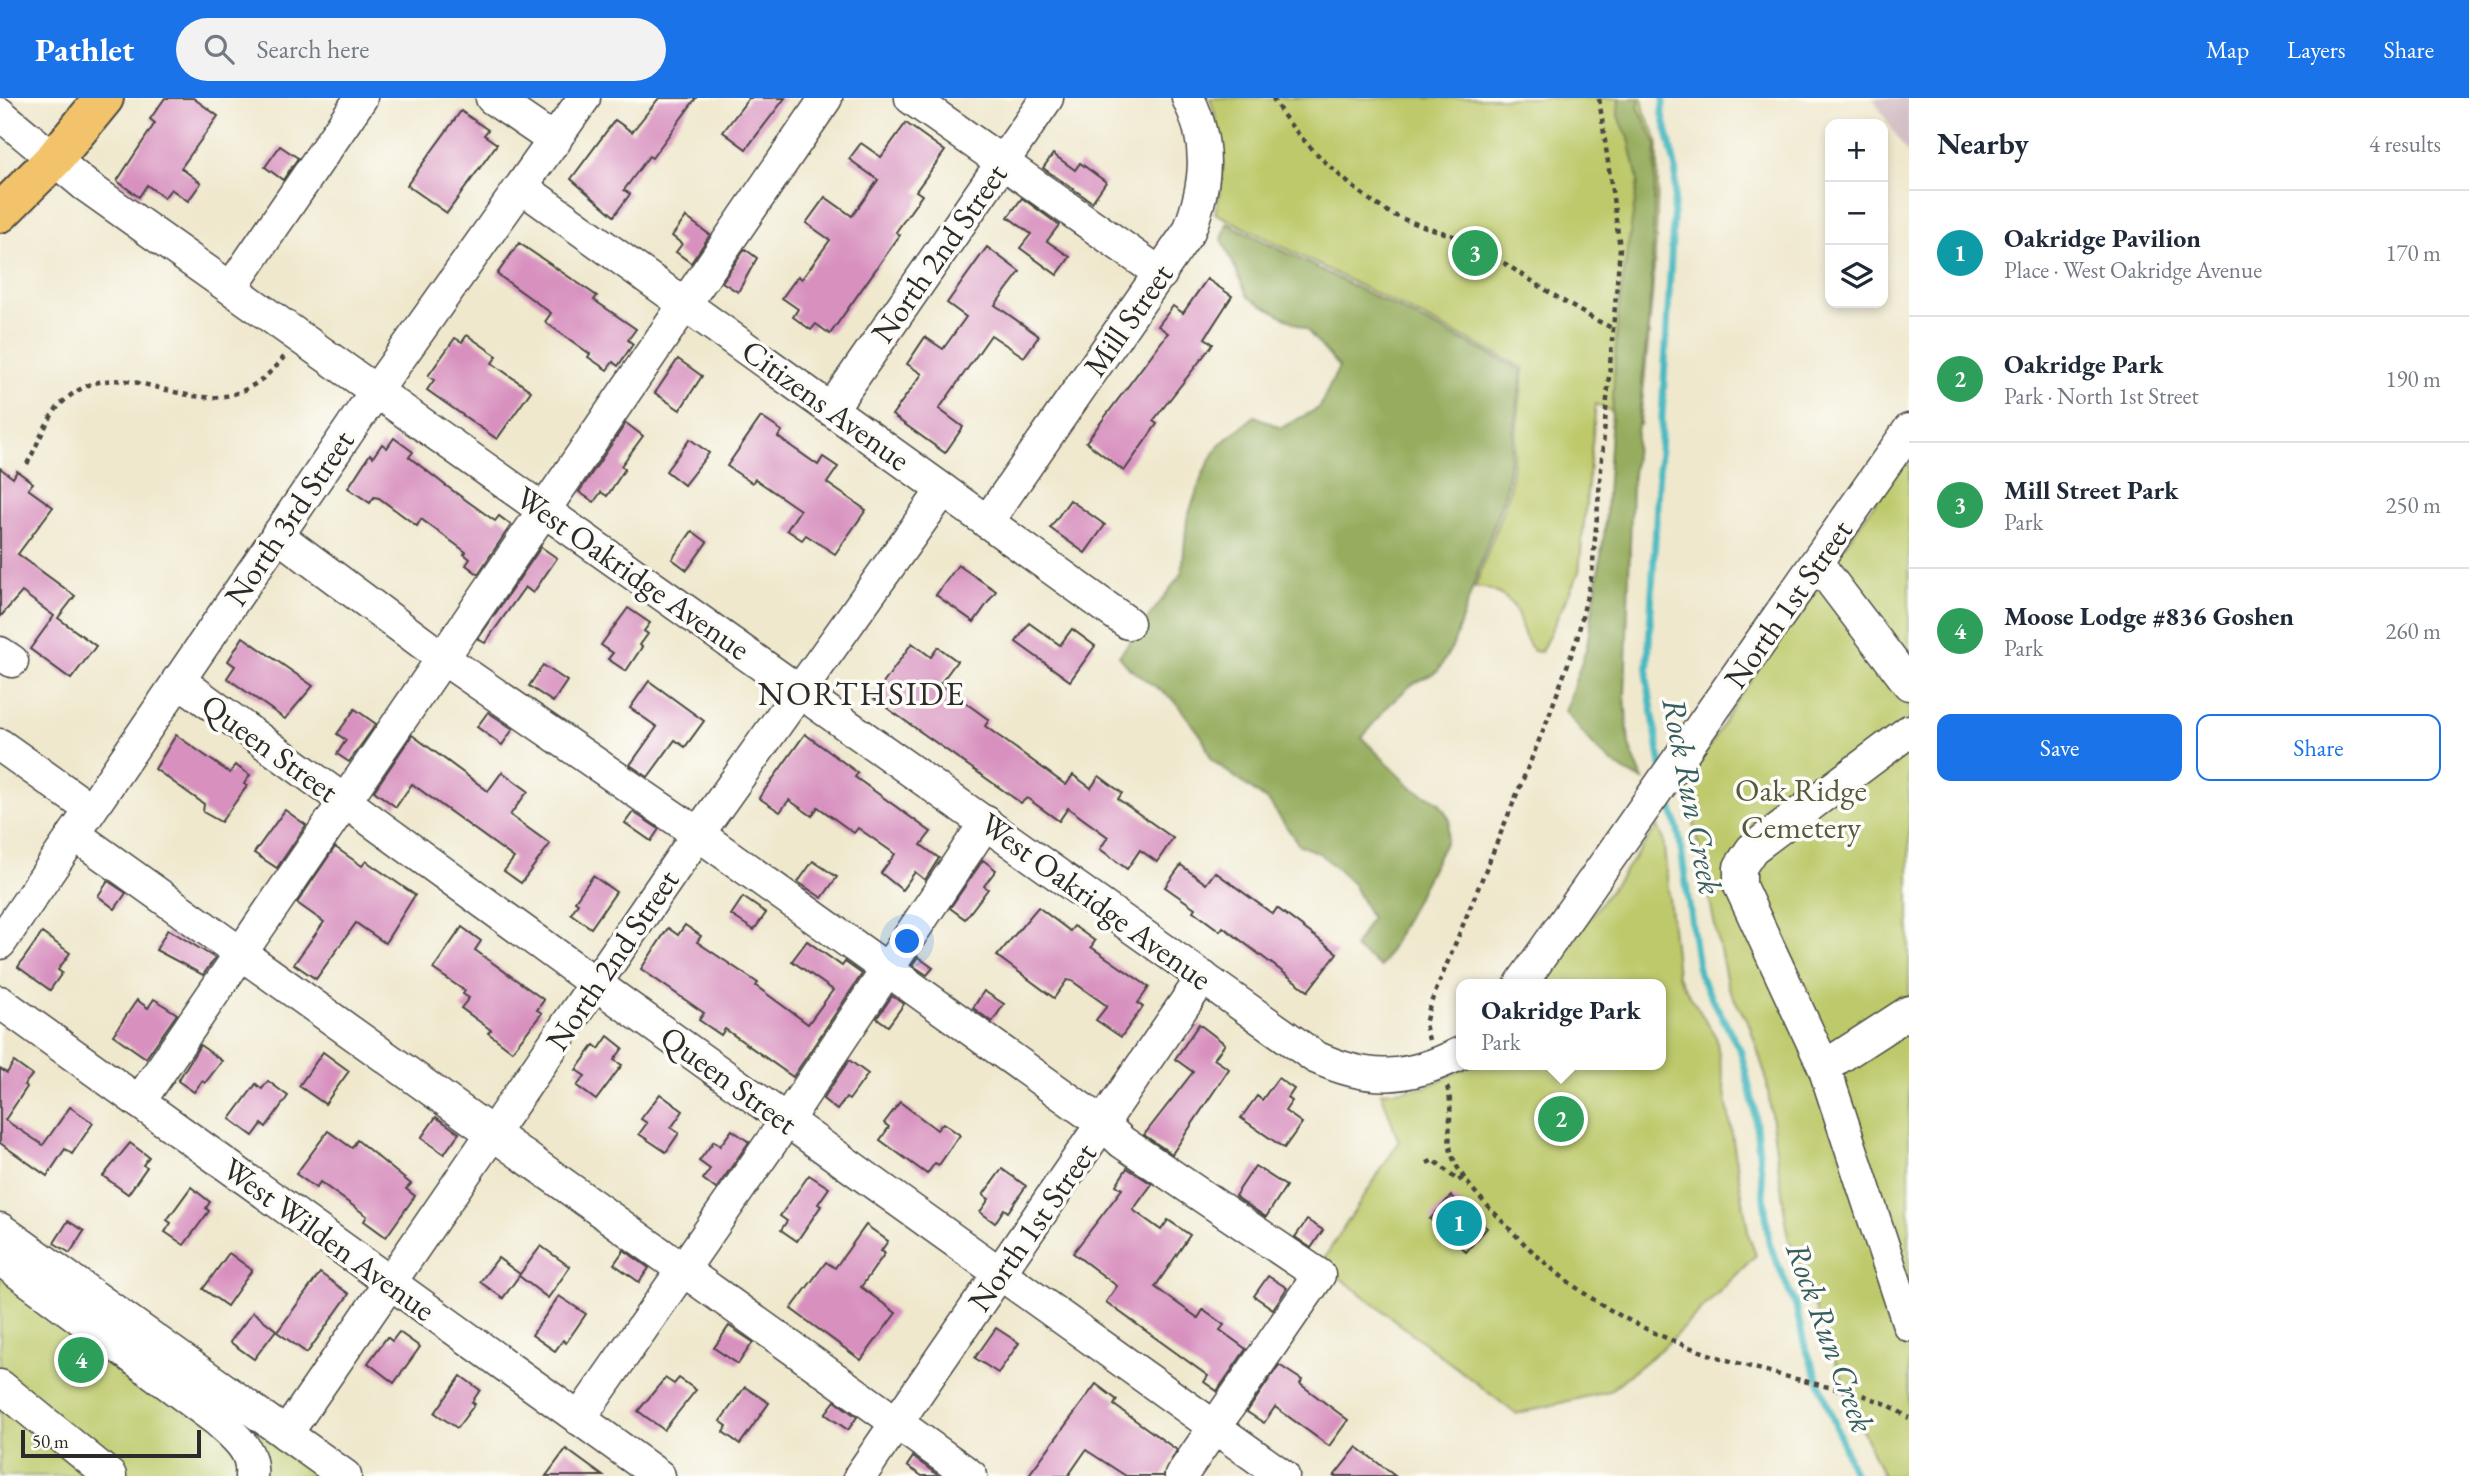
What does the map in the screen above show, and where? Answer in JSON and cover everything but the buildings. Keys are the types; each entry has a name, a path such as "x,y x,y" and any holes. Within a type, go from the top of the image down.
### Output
{"main road":[{"path":"0,213 55,158 104,98"}],"street":[{"path":"231,288 361,98"},
{"path":"492,98 555,141"},
{"name":"North 3rd Street","path":"0,943 376,391 523,188 584,98"},
{"path":"139,1102 826,98"},
{"path":"911,98 1161,274"},
{"name":"North 2nd Street","path":"832,408 1047,98"},
{"name":"Mill Street","path":"987,522 1189,231 1205,177 1205,149 1197,117 1188,98"},
{"name":"West Oakridge Avenue","path":"0,114 85,185 1315,1057 1346,1071 1375,1076 1402,1074 1450,1059"},
{"name":"Citizens Avenue","path":"523,188 1129,624"},
{"name":"North 1st Street","path":"1525,979 1818,564 1909,430"},
{"name":"North 2nd Street","path":"286,1433 698,834 943,490"},
{"path":"277,535 444,659 698,834 1103,1124 1122,1142 1319,1275 1181,1476"},
{"path":"1818,564 1909,684"},
{"name":"Queen Street","path":"177,680 344,803 1283,1476"},
{"path":"1907,1316 1824,1068 1740,886 1740,867 1752,849 1909,731"},
{"path":"0,746 82,821 241,953 971,1476"},
{"path":"579,1419 681,1268 786,1121 986,822"},
{"name":"North 1st Street","path":"860,1476 1203,977"},
{"name":"West Wilden Avenue","path":"0,1002 659,1476"},
{"path":"1824,1068 1909,1012"},
{"path":"0,1229 345,1476"},
{"path":"0,1259 218,1421 246,1447 252,1464 251,1476"},
{"path":"0,1386 110,1476"}],"path":[{"path":"1273,98 1309,145 1351,184 1392,214 1474,245 1572,309 1614,329"},
{"path":"1599,98 1620,248 1592,574 1577,639 1501,836 1430,1005 1425,1024 1450,1059 1452,1154 1465,1176 1521,1241 1593,1301 1630,1323 1668,1340 1765,1371 1866,1396 1889,1405 1909,1418"},
{"path":"27,464 52,415 84,386 125,379 197,399 218,397 258,383 285,356"},
{"path":"1427,1163 1434,1160 1458,1181 1465,1176"}],"shaded area":[{"path":"1873,98 1909,98 1909,156 1888,119"}],"green space":[{"path":"1210,98 1643,98 1644,111 1657,141 1658,183 1653,287 1640,425 1596,404 1579,572 1541,652 1534,651 1528,643 1516,612 1506,599 1489,589 1475,588 1509,492 1524,368 1215,213 1221,183 1222,155"},
{"path":"1619,98 1640,98 1638,107 1656,145 1651,293 1632,484 1625,696 1629,745 1643,780 1608,760 1565,711 1587,646 1605,529 1618,313 1638,181 1629,138 1618,116"},
{"path":"1227,223 1522,370 1506,490 1453,645 1438,671 1411,685 1386,708 1362,738 1412,788 1439,802 1450,820 1446,841 1381,967 1354,948 1371,918 1353,884 1321,854 1299,845 1270,803 1212,760 1202,737 1174,700 1130,669 1119,656 1182,573 1187,519 1203,474 1219,445 1255,416 1281,428 1319,408 1339,367 1306,329 1248,297 1222,239"},
{"name":"Oak Ridge Cemetery","path":"1909,454 1909,1476 1883,1476 1860,1425 1788,1237 1766,1077 1750,1026 1728,988 1687,792 1688,784 1734,704"},
{"path":"1658,826 1663,838 1677,975 1716,1037 1749,1237 1756,1255 1667,1344 1609,1391 1516,1414 1321,1263 1399,1142 1381,1092 1423,1088 1462,1070 1666,1070 1666,979 1545,979"},
{"path":"0,1244 326,1476 0,1476"}],"waterway":[{"name":"Rock Run Creek","path":"1661,766 1647,679 1676,170 1662,111 1664,98"},
{"name":"Rock Run Creek","path":"1667,791 1679,835 1699,974 1741,1052 1754,1107 1769,1243 1796,1307 1804,1343 1855,1476"}],"place":[{"name":"Mill Street Park","path":"1475,253"},
{"name":"Oakridge Park","path":"1561,1119"},
{"name":"Oakridge Pavilion","path":"1459,1223"},
{"name":"Moose Lodge #836 Goshen","path":"81,1360"}],"district":[{"name":"NORTHSIDE","path":"862,693"}]}
